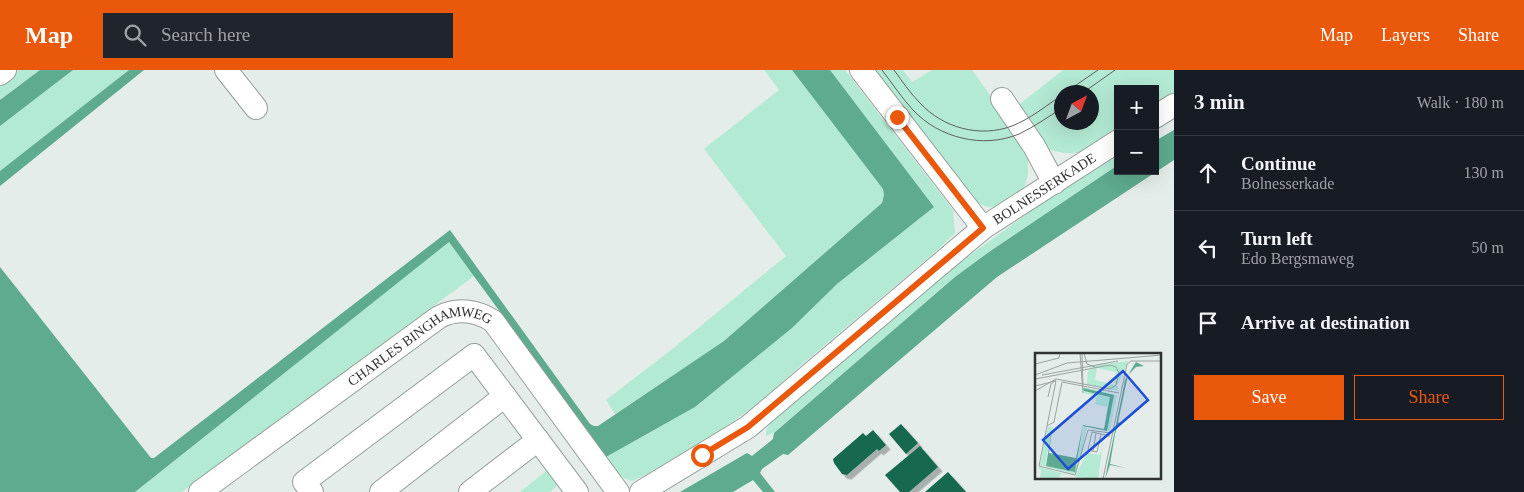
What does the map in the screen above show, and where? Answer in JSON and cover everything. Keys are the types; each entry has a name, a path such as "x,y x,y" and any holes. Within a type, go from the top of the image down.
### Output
{"street":[{"path":"0,74 5,70"},
{"path":"226,70 256,108"},
{"path":"861,70 983,228"},
{"path":"1002,99 1034,146 1054,183"},
{"path":"1159,114 1174,105"},
{"name":"BOLNESSERKADE","path":"641,492 748,427 983,228 1114,144"},
{"name":"CHARLES BINGHAMWEG","path":"200,492 229,483 439,317 448,313 470,311 493,320 618,492"},
{"path":"312,492 304,482 474,355 577,492"},
{"path":"381,492 505,396"},
{"path":"470,492 538,440"}],"shaded area":[{"path":"19,70 40,70 0,100 0,85"},
{"path":"40,70 73,70 0,126 0,100"},
{"path":"73,70 129,70 0,171 0,126"},
{"path":"129,70 144,70 0,186 0,171"},
{"path":"764,70 792,70 883,189 882,203 724,341 615,414 606,400 675,347 786,256 704,149 779,90"},
{"path":"792,70 830,70 934,207 837,284 792,328 695,407 606,457 449,242 135,492 0,492 0,267 151,458 154,458 450,230 590,424 598,426 724,341 882,203 883,189"},
{"path":"830,70 845,70 953,210 955,233 764,399 720,431 667,465 632,481 616,475 601,460 695,407 792,328 837,284 934,207"},
{"path":"873,70 903,70 912,82 932,70 972,70 1005,116 1028,161 1028,174 1021,193 998,208 988,207 975,202 934,145 918,128"},
{"path":"1063,70 1174,70 1174,92 1159,101 1159,85 1114,85 1114,131 1083,152 1063,153 1053,150 1044,146 1033,134 1016,107"},
{"path":"1174,130 1174,160 1159,170 1159,139"},
{"path":"1114,154 1114,168 955,277 775,432 766,436 766,430 776,415 926,287 1081,175"},
{"path":"1114,168 1114,175 1151,175 997,277 788,455 783,454 762,469 760,473 775,492 763,492 753,480 733,492 680,492 747,453 752,456 773,439 774,433 955,277"},
{"path":"449,242 474,276 182,492 135,492"},
{"path":"549,469 558,485 550,492 520,492"}],"building":[{"path":"901,424 918,443 906,454 889,434"},
{"path":"873,430 886,445 879,451 877,449 847,475 842,474 833,459 863,433 866,436"},
{"path":"920,446 938,467 909,492 900,492 885,475"},
{"path":"948,472 966,492 925,492"}],"tram line":[{"path":"882,70 913,110 924,120 935,128 962,138 991,141 1005,138 1025,131 1054,113"},
{"path":"894,70 929,112 951,124 975,131 987,131 1012,126 1032,116 1054,101"},
{"path":"1076,85 1098,70"},
{"path":"1094,85 1115,70"}],"route":[{"path":"702,455 748,427 983,228 897,117"}]}
